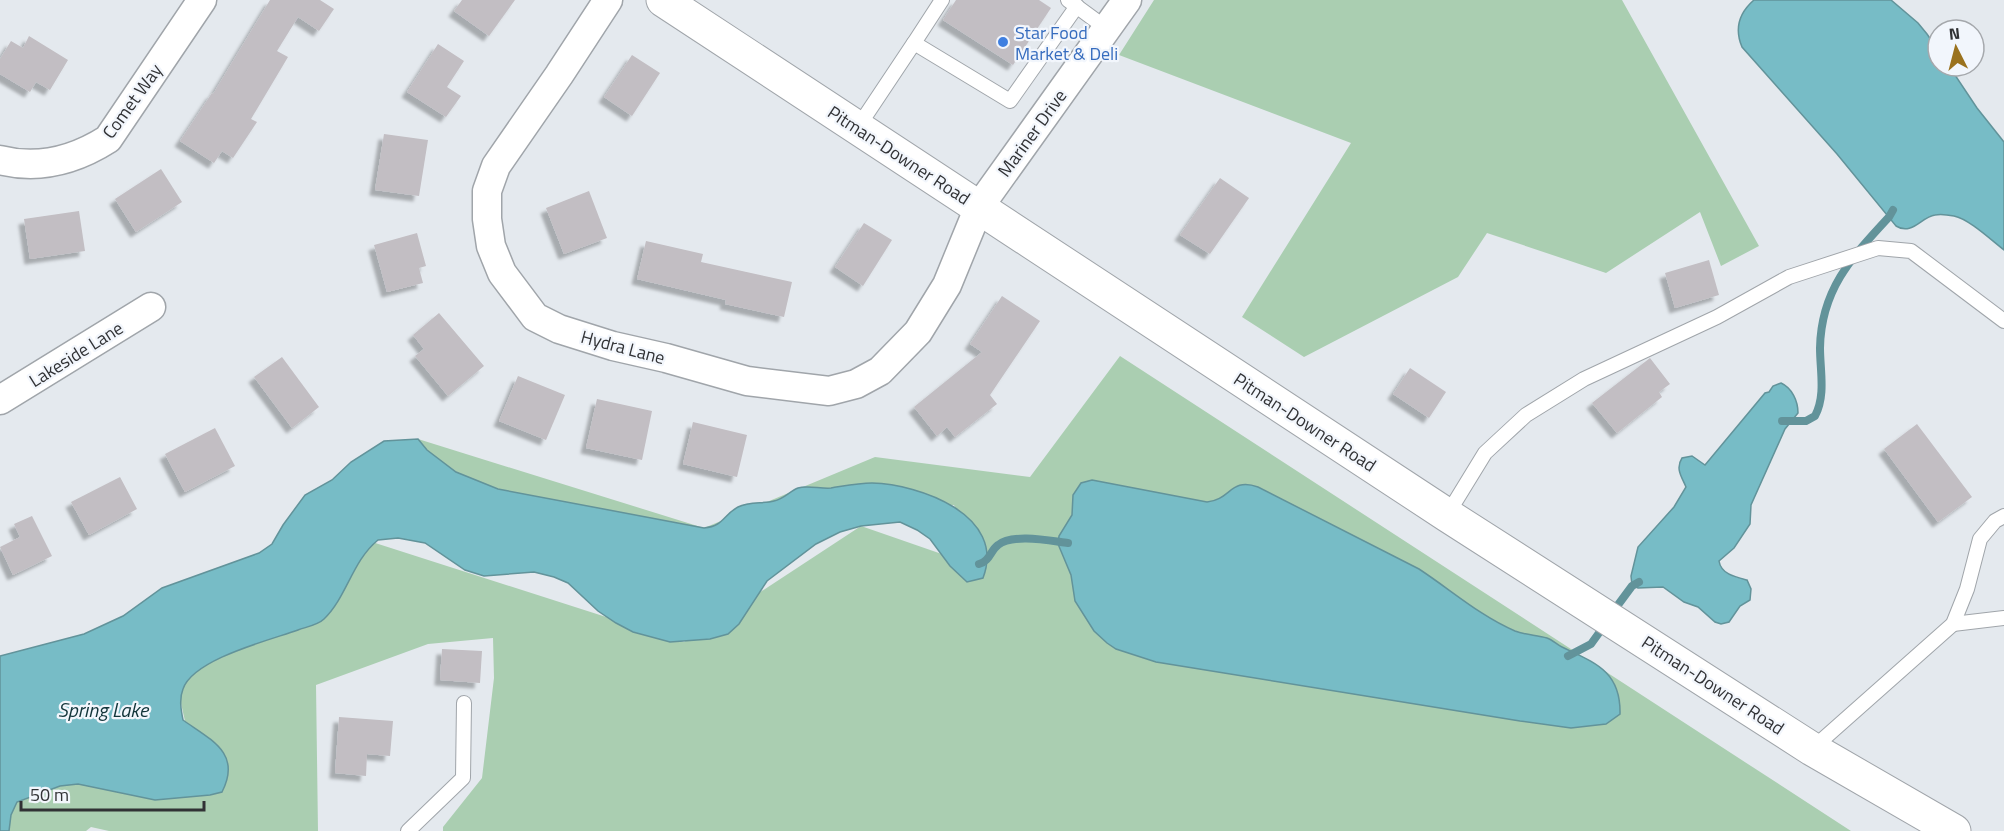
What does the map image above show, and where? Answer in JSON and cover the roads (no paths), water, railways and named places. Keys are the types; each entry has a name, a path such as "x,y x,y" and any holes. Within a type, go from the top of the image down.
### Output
{"street":[{"name":"Comet Way","path":"0,160 16,164 39,165 68,159 90,151 108,139 202,0"},
{"name":"Hydra Lane","path":"608,0 496,166 487,191 487,219 491,246 502,273 535,317 559,329 613,346 747,381 829,391 856,384 880,371 918,332 947,285 979,207"},
{"name":"Pitman-Downer Road","path":"663,0 1447,515 1812,749 1954,831"},
{"name":"Mariner Drive","path":"979,207 1127,0"},
{"name":"Lakeside Lane","path":"0,400 151,307"}],"lane":[{"path":"858,128 942,0"},
{"path":"914,43 1010,101 1072,3 1107,28"},
{"path":"1447,515 1485,453 1526,415 1584,379 1718,317 1789,277 1878,248 1911,251 2004,321"},
{"path":"1812,749 1953,624 1967,589 1980,539 1995,521 2004,516"},
{"path":"1953,624 2004,618"},
{"path":"408,831 463,778 464,703"}],"water":[{"path":"1754,0 1891,0 1918,23 1926,33 1926,78 1957,78 2004,142 2004,250 1973,225 1954,216 1930,216 1907,229 1896,226 1837,154 1742,47 1738,27 1745,10"},
{"path":"1781,383 1794,395 1798,413 1785,429 1751,505 1750,524 1734,548 1719,561 1726,572 1747,580 1751,589 1750,600 1740,606 1729,622 1721,624 1715,622 1698,607 1684,602 1663,587 1638,588 1632,585 1631,576 1638,547 1674,507 1686,487 1679,469 1682,458 1692,456 1705,465 1765,393"},
{"name":"Spring Lake","path":"418,439 427,450 456,472 498,489 704,528 720,523 733,510 742,505 778,500 802,487 831,488 872,483 913,489 954,507 971,521 982,537 987,556 983,578 967,582 950,566 930,539 900,522 861,526 840,532 816,544 767,581 739,624 728,634 710,639 670,642 633,632 616,623 598,611 568,583 554,577 534,572 484,576 465,570 425,543 398,538 378,540 362,558 332,610 321,621 216,660 190,678 183,689 181,708 183,720 213,741 226,757 227,779 222,792 155,800 78,784 60,786 17,802 11,815 9,831 0,831 0,656 84,634 123,616 162,588 259,553 272,544 305,495 332,480 351,462 384,441"},
{"path":"1092,480 1207,502 1242,485 1258,487 1419,569 1502,625 1519,632 1549,639 1595,664 1611,678 1616,688 1620,714 1606,724 1571,728 1156,662 1116,649 1094,631 1075,601 1071,575 1058,544 1059,536 1072,515 1073,495 1081,483"}],"waterway":[{"path":"1782,421 1806,421 1815,416 1822,383 1820,348 1822,327 1832,292 1851,261 1893,210"},
{"path":"979,564 985,561 998,545 1013,539 1068,543"},
{"path":"1612,613 1632,586 1639,582"},
{"path":"1568,656 1591,644 1604,626"}],"place":[{"name":"Star Food Market & Deli","path":"1003,42"}]}
